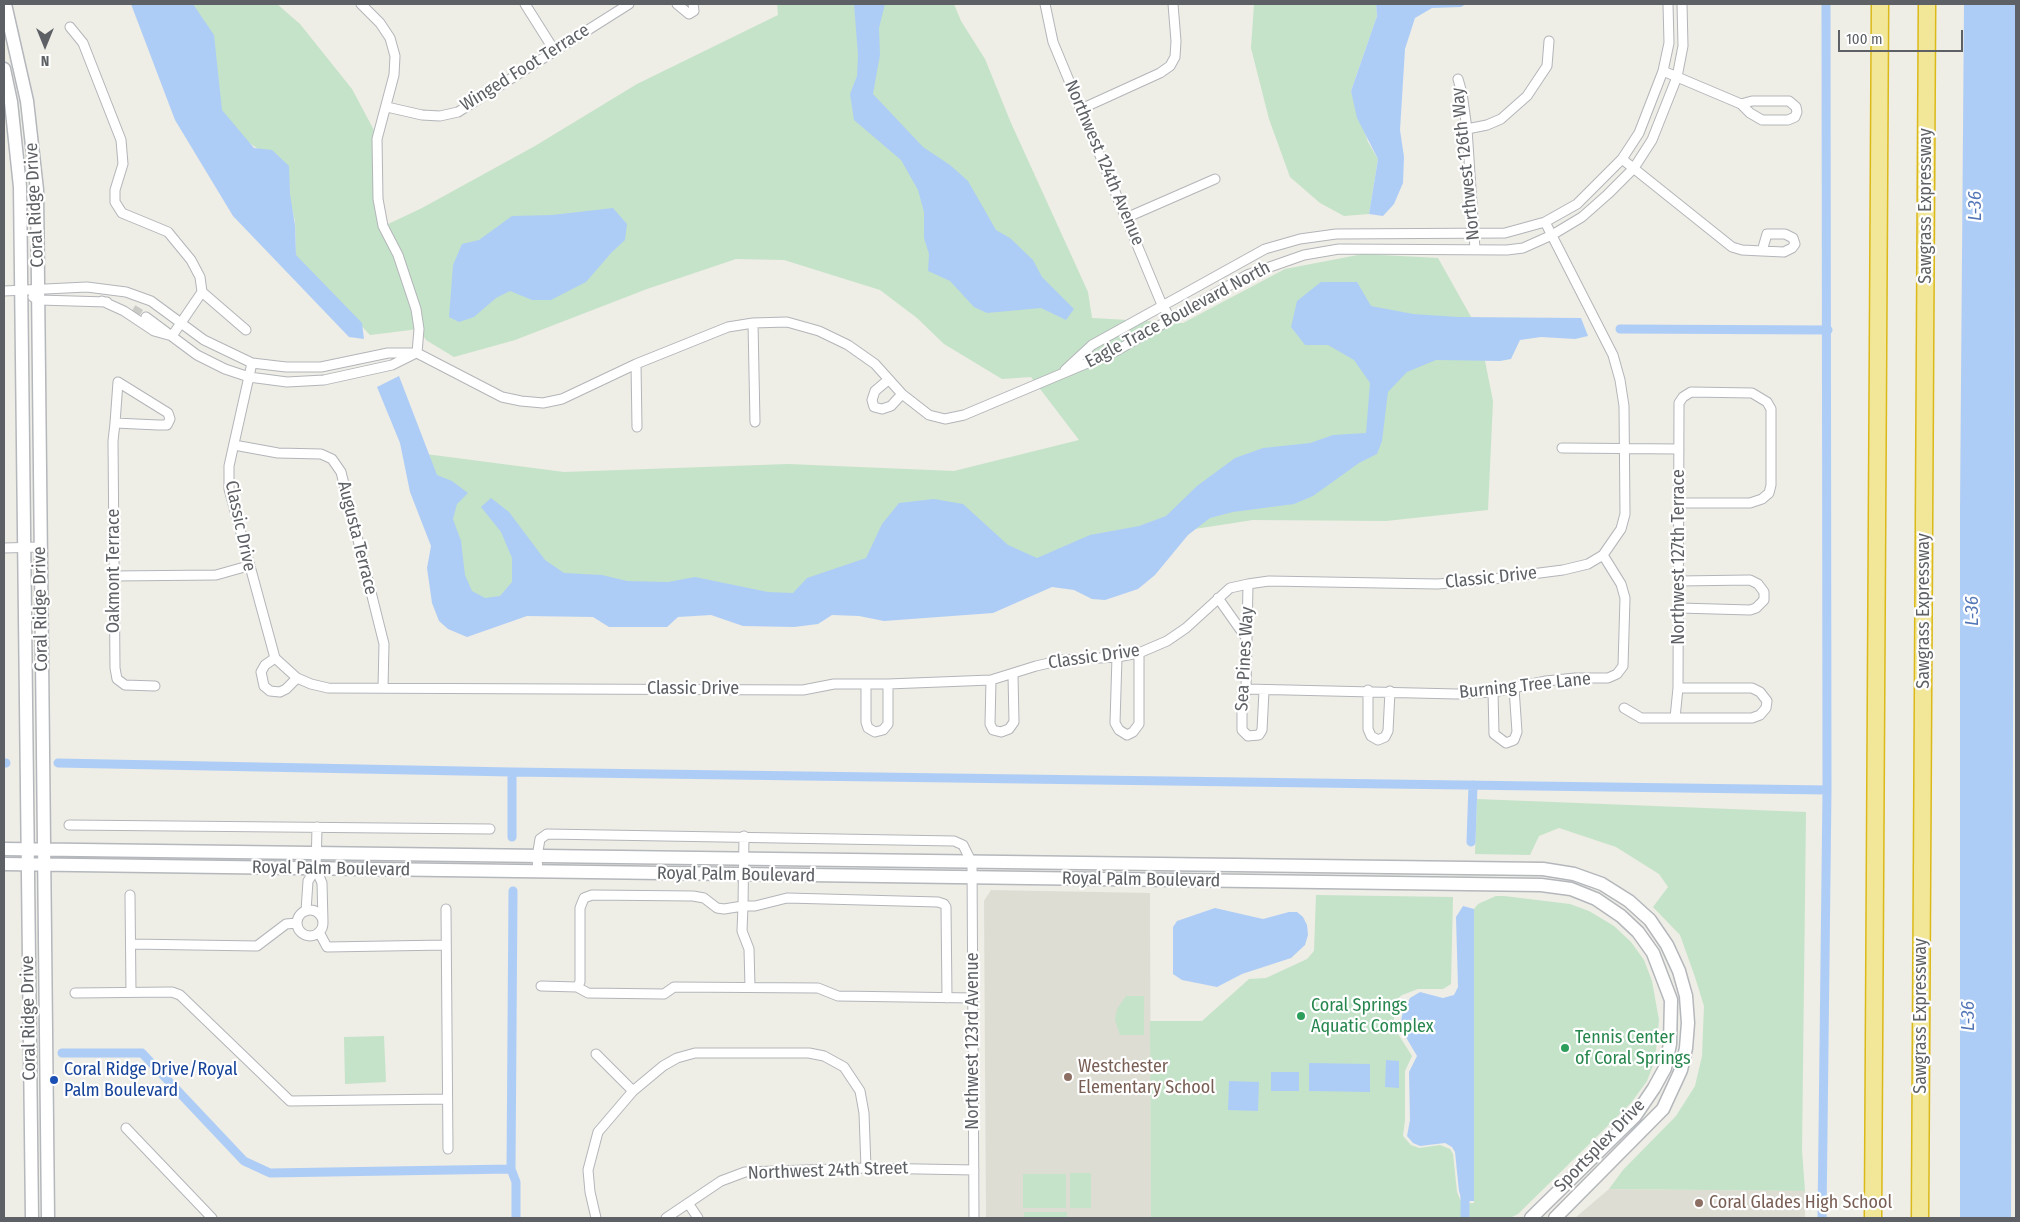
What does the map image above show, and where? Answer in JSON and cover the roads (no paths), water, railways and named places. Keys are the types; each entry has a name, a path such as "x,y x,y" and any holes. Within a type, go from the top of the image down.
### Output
{"highway":[{"path":"1873,1218 1880,4"},
{"name":"Sawgrass Expressway","path":"1920,1218 1927,4"}],"street":[{"name":"Coral Ridge Drive","path":"5,4 27,100 37,190 48,1218"},
{"path":"360,4 380,23 390,38 395,56 394,75 377,139 378,199 383,226 398,255 416,309 419,329 416,353"},
{"path":"525,4 554,50"},
{"name":"Winged Foot Terrace","path":"387,107 422,115 440,116 458,112 629,4"},
{"path":"677,4 689,14 694,11 692,4"},
{"name":"Northwest 124th Avenue","path":"1045,4 1053,42 1128,217 1162,305 1170,319"},
{"path":"1081,109 1160,73 1170,66 1175,57 1176,42 1173,4"},
{"name":"Eagle Trace Boulevard North","path":"1062,374 1092,345 1240,262 1266,250 1300,240 1336,234 1505,233 1545,222 1576,204 1622,159 1639,133 1663,71 1669,43 1668,4"},
{"name":"Eagle Trace Boulevard North","path":"39,294 87,288 126,292 150,300 204,340 252,363 286,368 321,368 388,353 416,353 502,397 543,403 562,400 636,364 728,328 787,322 819,331 848,346 875,364 902,394 929,415 945,419 964,415 998,403 1116,351 1247,276 1304,255 1339,250 1507,250 1523,248 1552,235 1582,217 1634,168 1652,140 1677,77 1683,46 1682,4"},
{"path":"70,27 83,43 121,140 123,164 115,190 115,202 122,213 168,232 191,260 200,277 202,292 172,336"},
{"path":"1467,128 1487,125 1500,119 1527,96 1547,66 1549,41"},
{"name":"Coral Ridge Drive","path":"4,69 11,102 20,187 32,1218"},
{"path":"1663,71 1741,104 1750,113 1762,120 1788,120 1795,117 1797,112 1796,106 1789,100 1752,100 1741,104"},
{"name":"Northwest 126th Way","path":"1458,79 1467,128 1475,250"},
{"path":"1622,159 1732,247 1762,251"},
{"path":"1128,217 1215,179"},
{"path":"1545,222 1613,355 1624,406 1624,514 1620,529 1603,555"},
{"path":"4,291 22,291"},
{"name":"Eagle Trace Boulevard North","path":"22,291 102,301 133,309"},
{"path":"202,292 246,330"},
{"name":"Eagle Trace Boulevard North","path":"102,301 124,311 154,331 172,336"},
{"name":"Eagle Trace Boulevard North","path":"146,317 197,355 225,369 249,377 287,382 324,380 392,365 416,353"},
{"path":"753,324 754,422"},
{"name":"Classic Drive","path":"252,363 229,466 229,489 274,658 297,678 328,688 803,690 834,684 991,680 1062,660 1117,657 1139,653 1167,641 1186,628 1230,588 1248,584 1269,581 1436,584 1477,581 1563,570 1588,564 1603,555"},
{"path":"636,364 637,427"},
{"path":"888,380 875,391 872,400 874,407 882,409 891,406 902,394"},
{"name":"Oakmont Terrace","path":"115,423 167,425 170,419 168,413 118,382 113,441 115,668 117,679 125,685 155,686"},
{"name":"Northwest 127th Terrace","path":"1676,718 1678,688 1680,404 1684,397 1691,392 1752,393 1766,402 1770,409 1771,485 1768,493 1762,499 1750,502 1680,502"},
{"name":"Augusta Terrace","path":"234,445 278,453 322,454 332,459 341,472 384,644 383,688"},
{"path":"1562,448 1679,449"},
{"path":"4,548 40,547"},
{"name":"Burning Tree Lane","path":"1246,689 1264,691 1368,690 1457,694 1493,692 1556,680 1608,678 1617,674 1623,666 1624,598 1620,584 1603,555"},
{"path":"114,576 216,575 248,566"},
{"path":"1679,581 1750,580 1758,584 1764,592 1764,600 1756,608 1750,610 1679,608"},
{"name":"Sea Pines Way","path":"1248,584 1246,689 1242,707 1242,730 1248,736 1259,735 1262,730 1264,691"},
{"path":"1218,598 1247,639"},
{"path":"1117,657 1115,723 1119,730 1127,735 1133,732 1139,724 1139,653"},
{"path":"274,658 265,665 261,672 264,686 270,691 280,692 286,690 297,678"},
{"path":"991,680 990,724 994,730 1001,732 1009,729 1014,722 1013,675"},
{"path":"866,684 866,722 868,728 875,732 883,730 888,724 888,684"},
{"path":"1493,692 1494,734 1506,743 1514,740 1517,732 1514,688"},
{"path":"1624,708 1641,718 1752,718 1760,715 1766,708 1766,701 1760,692 1752,688 1678,688"},
{"path":"1368,690 1368,729 1371,736 1378,740 1385,737 1388,731 1390,691"},
{"path":"69,825 490,829"},
{"path":"318,827 316,868 322,883 323,922 319,932 311,936 303,934 297,923 299,916 306,911 319,914 323,922"},
{"path":"538,872 537,857 540,840 547,834 954,841 963,845 972,863"},
{"path":"744,836 742,931 749,949 750,987"},
{"name":"Royal Palm Boulevard","path":"4,849 1468,869"},
{"name":"Northwest 123rd Avenue","path":"972,863 974,1218"},
{"name":"Royal Palm Boulevard","path":"4,864 1468,884"},
{"path":"306,911 308,881 316,868"},
{"name":"Sportsplex Drive","path":"1468,869 1544,869 1574,874 1602,884 1629,901 1650,920 1667,945 1679,971 1686,996 1688,1022 1686,1048 1681,1070 1663,1109 1555,1218"},
{"name":"Sportsplex Drive","path":"1468,884 1541,885 1571,889 1596,899 1621,916 1638,932 1653,952 1671,1000 1670,1044 1666,1068 1654,1088 1634,1116 1531,1218"},
{"path":"130,895 132,992"},
{"path":"577,987 580,982 581,905 588,896 693,896 704,898 717,908 724,909 755,906 787,898 944,904 946,910 947,998"},
{"path":"446,909 448,1149"},
{"path":"131,944 257,946 286,924 297,923"},
{"path":"319,932 327,947 446,946"},
{"path":"541,986 577,987 588,993 664,994 674,986 818,988 838,996 973,998"},
{"path":"74,993 172,992 180,995 290,1101 447,1100"},
{"path":"596,1218 589,1184 591,1152 598,1132 633,1091 663,1066 695,1053 809,1053 824,1056 844,1067 860,1091 864,1113 866,1168"},
{"path":"596,1054 633,1091"},
{"path":"126,1128 212,1218"},
{"name":"Northwest 24th Street","path":"666,1218 721,1181 745,1172 774,1169 866,1168 974,1170"},
{"path":"688,1203 698,1218"},
{"path":"32,1205 48,1205"}],"water":[{"path":"131,4 193,4 214,35 222,110 254,148 272,150 289,166 296,255 362,323 364,339 349,337 233,216 175,120"},
{"path":"854,4 885,4 879,28 880,55 873,94 923,147 950,165 968,181 996,230 1010,238 1033,260 1042,277 1074,309 1066,320 1041,308 987,313 974,307 950,281 928,271 929,254 924,238 924,212 918,190 901,160 854,120 850,94 857,76 858,55"},
{"path":"1376,4 1466,4 1461,7 1432,8 1415,18 1405,49 1400,130 1404,157 1403,183 1394,204 1383,216 1369,214 1378,159 1357,118 1351,91 1377,16"},
{"name":"L-36","path":"1964,4 2016,4 2011,1218 1960,1218 1960,508"},
{"path":"613,208 627,224 625,240 586,282 551,300 532,300 510,291 496,298 474,317 459,322 449,317 453,265 462,244 479,240 512,216 552,215"},
{"path":"1321,282 1357,282 1371,306 1413,314 1458,317 1581,318 1588,336 1575,339 1541,337 1520,340 1511,359 1500,361 1436,360 1407,372 1388,392 1382,441 1377,454 1359,463 1313,496 1294,504 1233,512 1210,518 1188,535 1155,575 1138,589 1105,600 1092,599 1074,590 1052,587 993,613 884,621 859,616 832,615 818,624 794,627 743,626 711,615 678,617 667,627 609,627 593,617 527,616 467,637 448,629 439,621 432,603 427,568 431,546 410,492 400,443 377,387 399,376 437,475 452,481 468,493 457,504 453,519 461,541 465,575 472,591 485,598 500,596 512,582 512,558 501,532 481,507 491,498 509,512 545,560 564,573 602,575 627,581 668,582 695,577 768,592 793,593 807,578 866,558 882,524 899,503 934,499 963,504 1008,545 1037,558 1090,535 1139,526 1166,516 1197,486 1235,458 1263,448 1310,443 1333,435 1366,433 1370,383 1354,360 1328,345 1305,345 1291,327 1297,301"},
{"path":"1463,906 1474,909 1474,1201 1462,1201 1459,1191 1455,1152 1452,1147 1445,1143 1420,1146 1413,1143 1407,1136 1410,1120 1409,1072 1417,1056 1400,1027 1403,1011 1410,998 1420,992 1443,998 1454,995 1458,987 1456,917"},
{"path":"1215,908 1263,919 1289,912 1297,912 1303,917 1307,925 1308,935 1305,945 1291,958 1242,974 1217,987 1182,980 1173,974 1173,927 1177,921"},
{"path":"1386,1060 1399,1061 1399,1088 1385,1087"},
{"path":"1309,1063 1370,1064 1370,1092 1309,1091"},
{"path":"1271,1072 1299,1072 1299,1091 1271,1091"},
{"path":"1229,1081 1259,1082 1258,1111 1228,1110"}],"waterway":[{"path":"1822,1218 1827,790 1826,4"},
{"path":"1620,329 1828,330"},
{"path":"58,763 512,772 1827,790"},
{"path":"512,772 512,837"},
{"path":"1471,842 1473,785"},
{"path":"62,1053 142,1053 244,1161 270,1173 511,1169 513,891"},
{"path":"511,1169 516,1182 516,1218"},
{"path":"1465,1191 1465,1218"}],"tunnel":[{"path":"133,309 146,317"}],"place":[{"name":"Coral Springs Aquatic Complex","path":"1301,1016"},
{"name":"Tennis Center of Coral Springs","path":"1565,1048"},
{"name":"Westchester Elementary School","path":"1068,1077"},
{"name":"Coral Ridge Drive/Royal Palm Boulevard","path":"54,1080"},
{"name":"Coral Glades High School","path":"1699,1203"}]}
